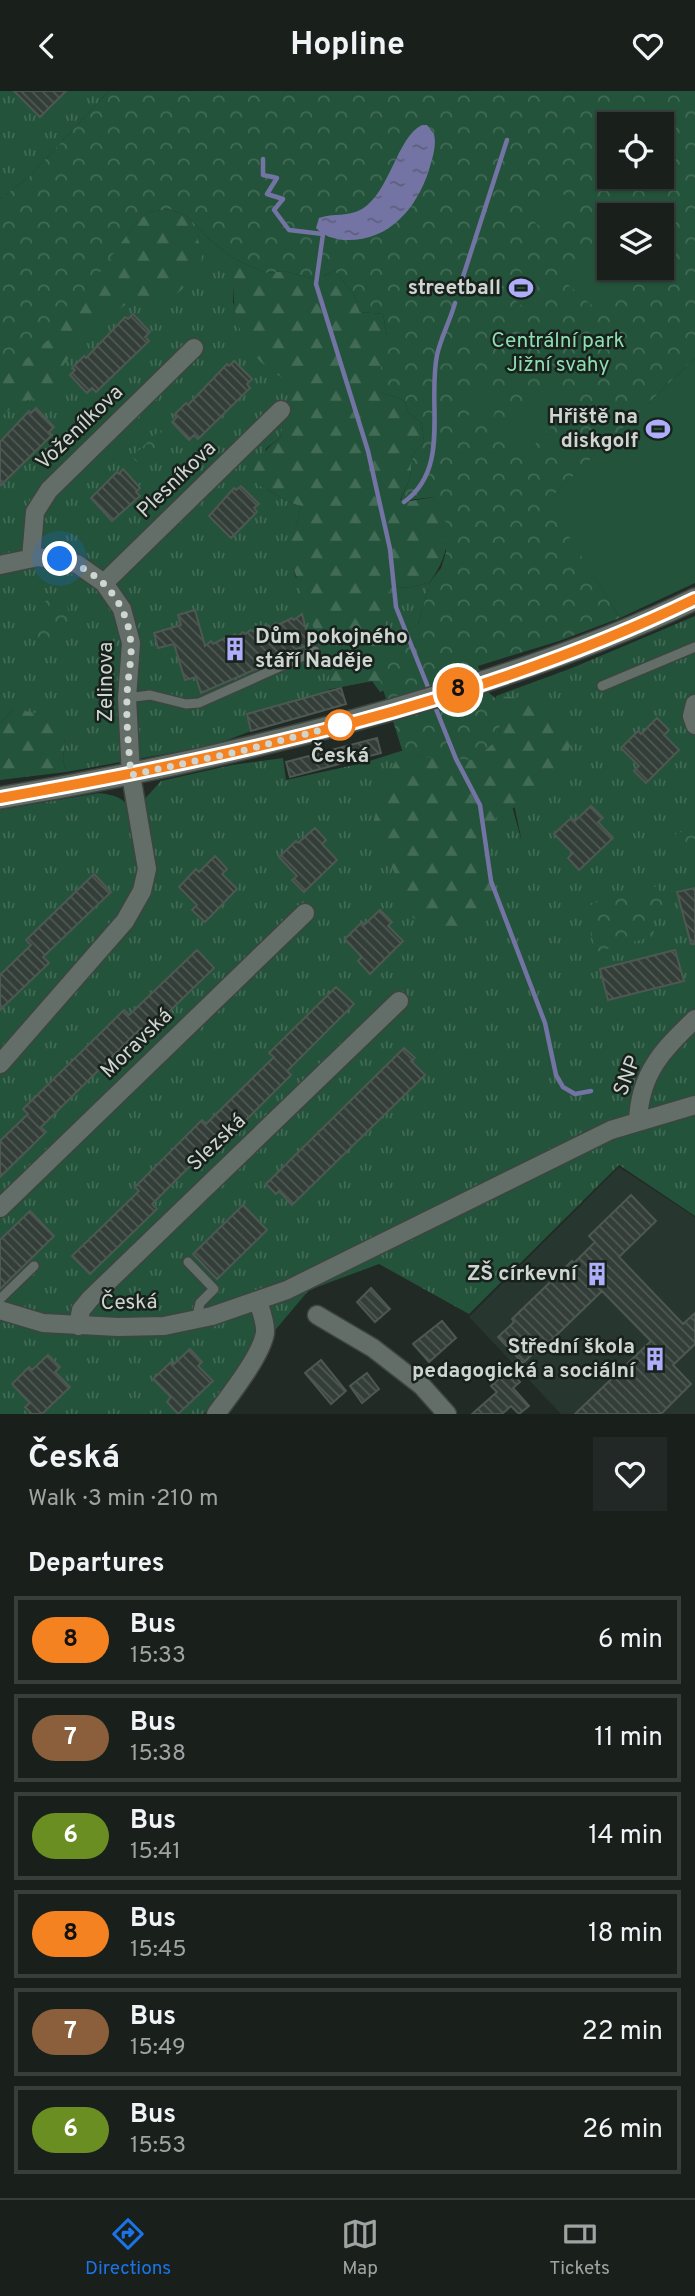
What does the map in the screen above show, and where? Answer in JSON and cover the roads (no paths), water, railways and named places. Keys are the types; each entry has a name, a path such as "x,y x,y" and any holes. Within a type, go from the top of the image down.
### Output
{"street":[{"name":"Voženílkova","path":"31,558 35,512 48,490 194,348"},
{"name":"Plesníkova","path":"104,583 281,410"},
{"name":"Zelinova","path":"0,565 31,558 70,562 91,572 118,601 129,632 131,655 127,698 131,775"},
{"path":"0,798 131,775 263,745 376,715 517,672 648,622 695,599"},
{"path":"695,704 692,716 695,725"},
{"path":"0,1064 125,921 142,891 147,859 131,775"},
{"name":"Moravská","path":"0,1208 305,912"},
{"name":"Slezská","path":"78,1326 81,1310 90,1299 399,1001"},
{"name":"SNP","path":"638,1121 641,1093 655,1061 695,1019"},
{"name":"Česká","path":"0,1310 43,1323 78,1326 164,1326 196,1320 287,1290 611,1130 695,1105"},
{"path":"216,1414 238,1385 263,1339 265,1325 258,1301"},
{"path":"317,1315 373,1348 422,1386 447,1414"}],"lane":[{"path":"603,686 695,646"},
{"path":"127,698 150,695 187,704 199,703 315,651"},
{"path":"188,1262 214,1289 200,1303 196,1320"},
{"path":"0,1299 34,1266"}],"water":[{"path":"427,125 434,134 433,157 416,198 398,221 374,236 360,239 333,238 316,228 319,218 357,211 372,201 406,141 413,131"}],"waterway":[{"path":"460,286 507,140"},
{"path":"263,159 263,175 277,178 267,194 283,199 274,210 289,230 323,234 316,284 368,451 390,549 396,607 430,692"},
{"path":"404,502 419,488 428,472 434,435 437,355 455,303"},
{"path":"434,704 456,759 480,805 491,881 545,1023 556,1075 563,1087 575,1094 591,1091"}],"place":[{"name":"streetball","path":"521,288"},
{"name":"Hřiště na diskgolf","path":"658,429"},
{"name":"Dům pokojného stáří Naděje","path":"235,649"},
{"name":"Česká","path":"340,725"},
{"name":"ZŠ církevní","path":"597,1274"},
{"name":"Střední škola pedagogická a sociální","path":"655,1359"}],"park label":[{"name":"Centrální park Jižní svahy","path":"558,353"}]}
